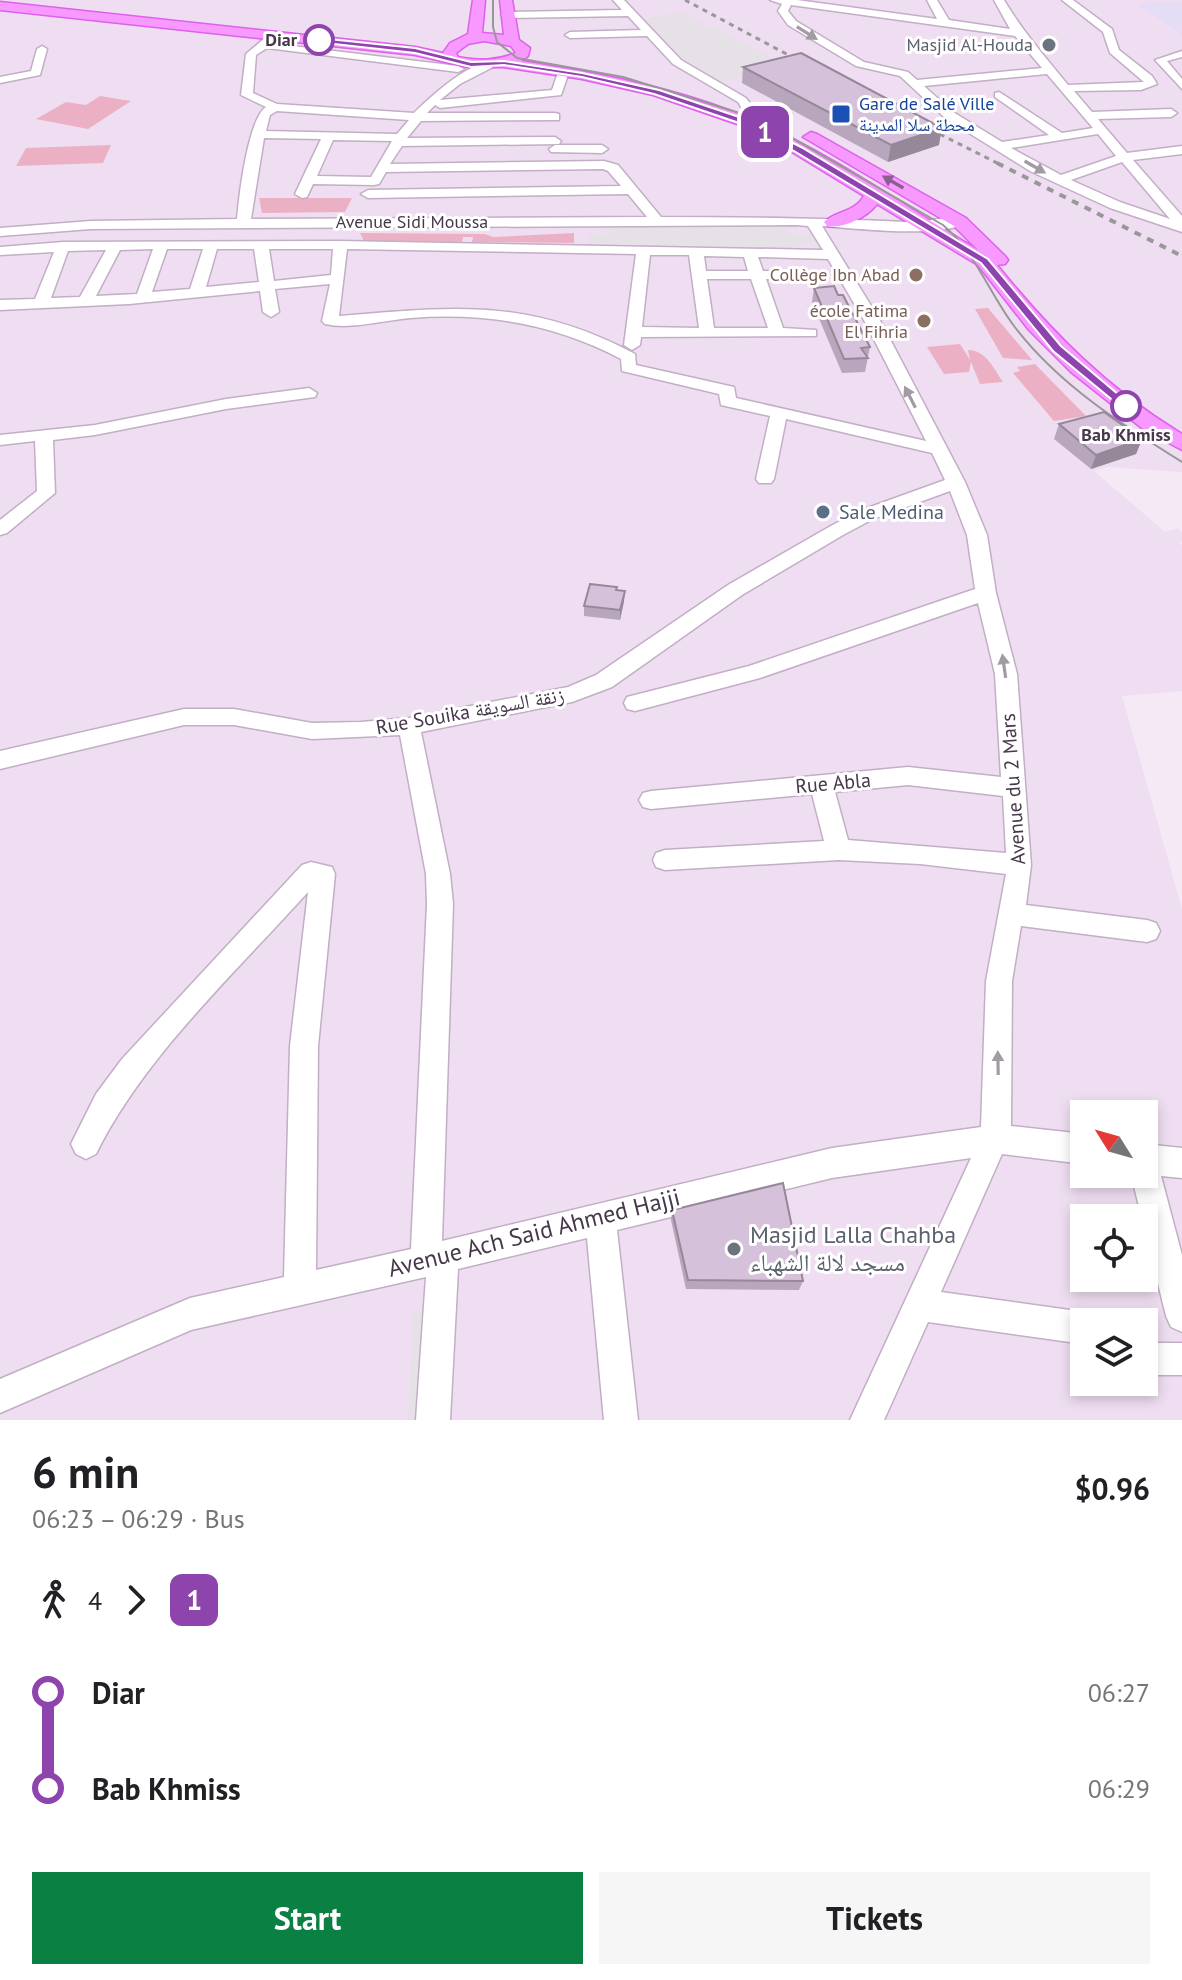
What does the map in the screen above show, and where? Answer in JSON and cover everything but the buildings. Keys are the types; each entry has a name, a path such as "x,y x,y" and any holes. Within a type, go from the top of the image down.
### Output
{"main road":[{"path":"457,63 451,48 475,34 479,0"},
{"path":"0,3 423,45 493,38 748,109 851,157 963,224 998,259 1050,324 1091,367 1116,388 1182,431"},
{"path":"0,3 457,63 498,64 563,72 657,92 745,122 798,149 932,234 984,261 1036,326 1078,368 1151,424 1182,443"},
{"path":"506,7 517,47"},
{"path":"498,64 517,47"},
{"path":"823,222 862,211 873,194"}],"street":[{"path":"618,0 677,62 745,101 748,109"},
{"path":"775,0 1018,33"},
{"path":"864,0 868,13"},
{"path":"932,0 946,25"},
{"path":"999,0 1018,33 1179,220"},
{"path":"1067,0 1108,31 1114,51 1148,78 1151,84 1141,87 1068,88"},
{"path":"787,3 783,11 792,23 860,64 900,71 949,115 1059,180 1130,210 1179,220"},
{"path":"506,7 630,13"},
{"path":"570,35 650,33"},
{"path":"270,39 251,54 247,95 275,107 418,117 555,117"},
{"path":"0,80 36,73 42,49"},
{"path":"1182,54 1160,60 1182,86"},
{"path":"453,84 457,63"},
{"path":"358,222 378,174 418,117 453,84 498,64"},
{"path":"916,83 1053,70"},
{"path":"557,221 555,117 563,72"},
{"path":"430,105 557,93"},
{"path":"999,95 1060,137"},
{"path":"244,223 259,134 265,113 275,107"},
{"path":"1091,116 1171,113"},
{"path":"1000,146 1102,130"},
{"path":"259,134 602,149"},
{"path":"302,194 329,136"},
{"path":"1059,180 1124,157 1182,150"},
{"path":"309,180 378,174 609,167 658,222"},
{"path":"368,194 632,190"},
{"name":"Avenue Sidi Moussa","path":"0,232 91,225 557,221 823,222 846,229 932,234 963,224"},
{"name":"Avenue du 2 Mars","path":"823,222 832,255 873,322 956,482 977,535 986,593 1006,674 1019,865 999,976 999,1116 994,1140 867,1420"},
{"path":"143,297 161,245"},
{"path":"261,245 271,312"},
{"path":"0,251 63,246 340,245 832,255"},
{"path":"340,245 338,279 330,321 483,311 562,330 629,357"},
{"path":"42,301 63,246"},
{"path":"86,300 115,246"},
{"path":"197,291 211,246"},
{"path":"644,249 636,332 628,368 728,391 727,401 938,449"},
{"path":"696,251 707,333"},
{"path":"749,252 777,333"},
{"path":"700,275 781,275"},
{"path":"0,305 143,297 338,279"},
{"path":"636,332 810,333"},
{"path":"0,440 117,426 226,404 309,393"},
{"path":"765,479 779,411"},
{"path":"0,529 46,493 44,436"},
{"name":"Rue Souika زنقة السويقة","path":"0,760 184,717 234,717 312,731 409,726 572,694 604,681 735,590 836,531 866,515 956,482"},
{"path":"635,703 752,673 986,593"},
{"path":"409,726 438,874 440,904 433,1420"},
{"name":"Rue Abla","path":"651,800 908,776 1014,788"},
{"path":"821,784 839,850"},
{"path":"665,860 839,850 920,854 1019,865"},
{"path":"86,1144 106,1104 132,1068 311,872 323,874 304,1046 300,1289"},
{"path":"1012,914 1147,931"},
{"name":"Avenue Ach Said Ahmed Hajji","path":"0,1396 178,1318 832,1163 994,1140 1070,1147"},
{"path":"1158,1160 1182,1163"},
{"path":"1150,1188 1177,1280 1182,1316"},
{"path":"600,1218 621,1420"},
{"path":"921,1305 1070,1326"},
{"path":"1158,1359 1182,1359"}],"shaded area":[{"path":"0,0 1182,0 1182,472 1107,467 1094,471 1165,532 1178,528 1182,532 1179,543 1182,545 1182,691 1122,696 1182,909 1182,1420 0,1420"},
{"path":"1182,1 1182,35 1138,4"},
{"path":"681,12 788,65 723,82 683,59 645,19"},
{"path":"100,96 131,101 88,129 36,119 66,102 86,105"},
{"path":"111,145 103,163 16,166 26,148"},
{"path":"259,198 352,198 345,212 262,213"},
{"path":"786,226 788,233 807,234 815,242 801,243 800,248 588,243 589,234 607,234 607,227"},
{"path":"360,233 485,234 493,237 574,233 574,243 472,242 473,237 463,237 462,242 364,241"},
{"path":"988,308 1032,360 1003,358 975,309"},
{"path":"960,344 970,360 968,350 985,357 1003,382 980,384 971,362 969,372 944,374 927,347"},
{"path":"1035,364 1086,416 1054,421 1013,373 1020,371 1017,367"},
{"path":"413,1311 422,1311 418,1420 408,1420"}],"tram line":[{"path":"493,0 493,27 497,42 517,58 623,77 759,119 943,225 964,248 1014,326 1050,366 1092,402 1182,462"}],"railway":[{"path":"685,0 809,66"},
{"path":"922,125 1001,165"},
{"path":"997,163 1182,256"}],"bus line":[{"name":"1","path":"319,40 415,51 471,64 504,63 582,75 657,92 745,122 798,149 984,261 1057,348 1102,389 1126,406"}],"place":[{"name":"Diar","path":"319,40"},
{"name":"Masjid Al-Houda","path":"1049,45"},
{"name":"Gare de Salé Ville محطة سلا المدينة","path":"841,114"},
{"name":"Collège Ibn Abad","path":"916,275"},
{"name":"école Fatima El Fihria","path":"924,321"},
{"name":"Bab Khmiss","path":"1126,406"},
{"name":"Sale Medina","path":"823,512"},
{"name":"Masjid Lalla Chahba مسجد لالة الشهباء","path":"734,1249"}]}
